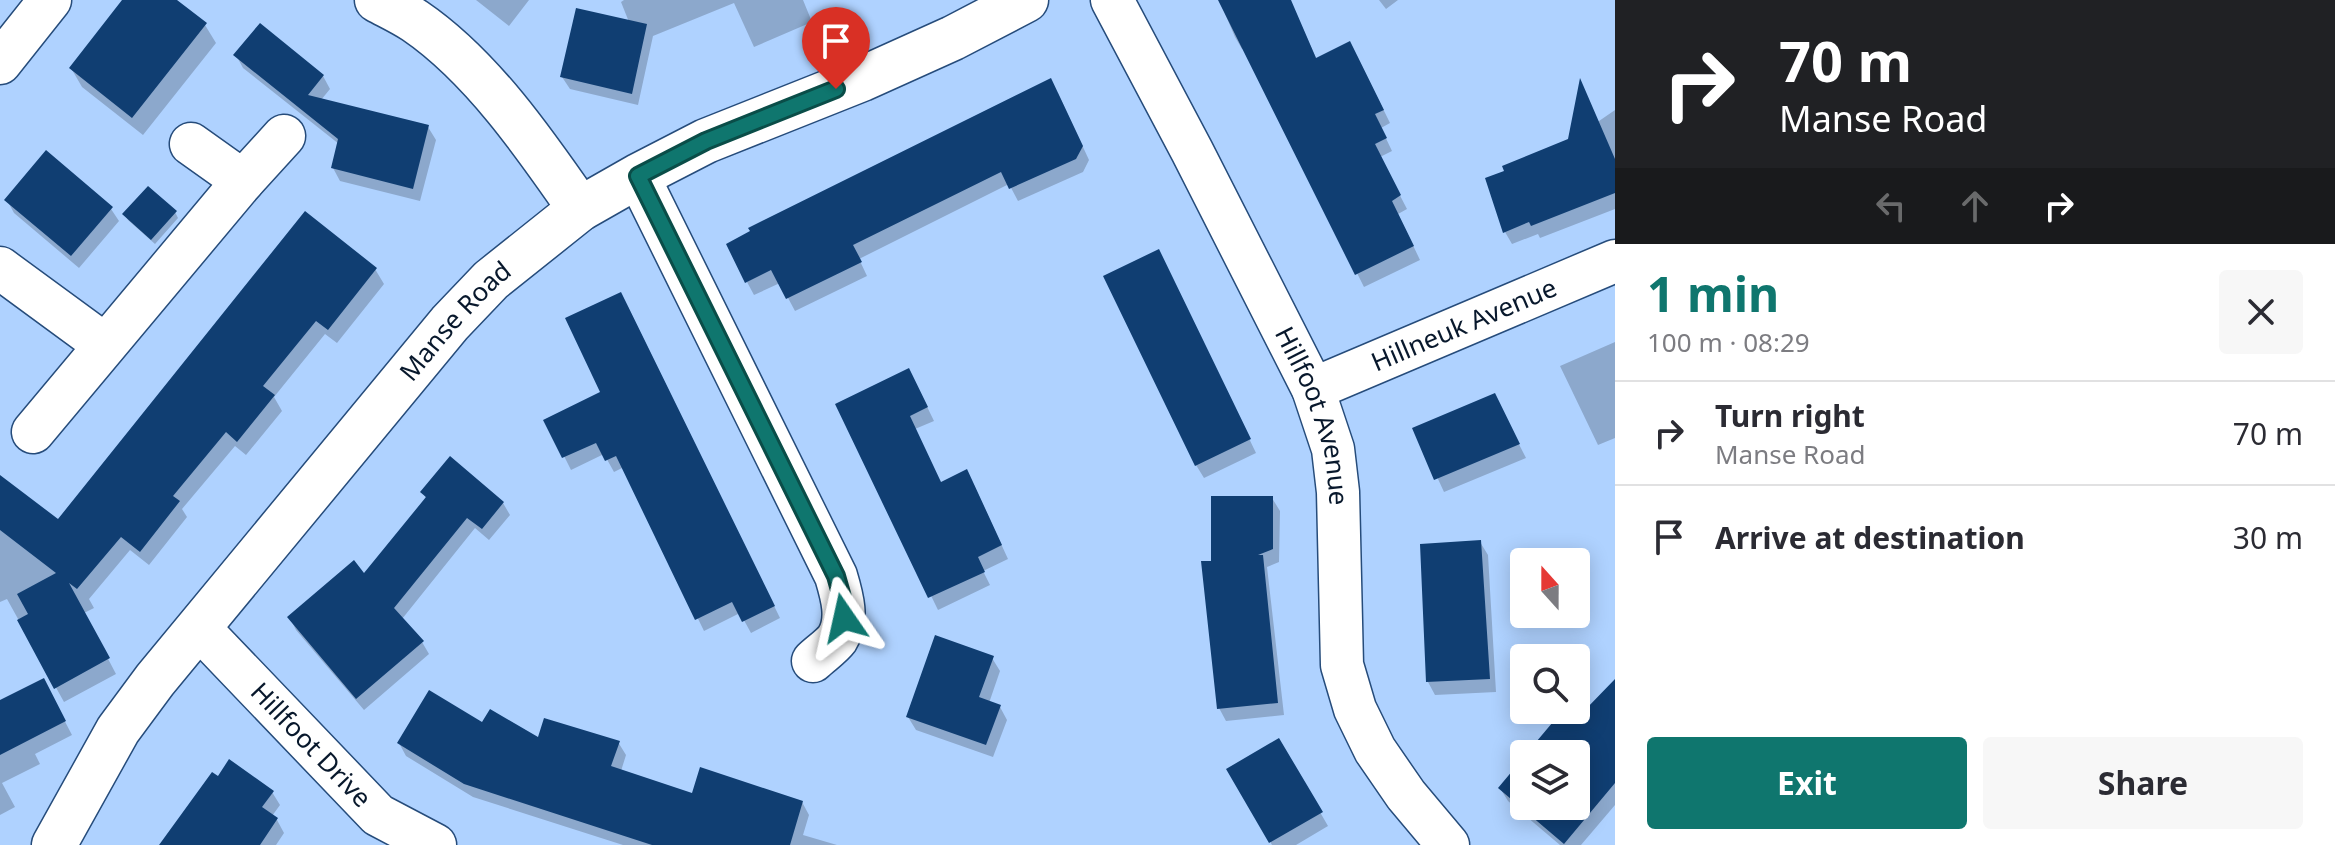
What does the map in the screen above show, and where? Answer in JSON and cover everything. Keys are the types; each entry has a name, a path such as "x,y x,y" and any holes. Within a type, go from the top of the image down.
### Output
{"street":[{"path":"0,63 50,0"},
{"path":"377,0 415,21 470,68 535,144 580,209"},
{"name":"Manse Road","path":"54,845 118,730 450,323 491,280 580,209 638,176 706,141 862,79 953,38 1026,0"},
{"name":"Hillfoot Avenue","path":"1112,0 1313,389 1333,449 1338,492 1342,665 1355,709 1375,750 1406,795 1448,845"},
{"path":"33,432 284,136"},
{"path":"191,144 243,181"},
{"path":"638,176 836,576 844,618 837,638 813,661"},
{"name":"Hillneuk Avenue","path":"1313,389 1615,261"},
{"path":"0,268 105,345"},
{"name":"Hillfoot Drive","path":"199,628 378,815 435,845"}],"building":[{"path":"122,0 177,0 207,23 132,118 69,68"},
{"path":"1218,0 1291,0 1316,58 1350,41 1384,110 1375,114 1387,138 1375,144 1401,195 1392,201 1414,246 1355,275"},
{"path":"576,8 647,24 632,94 560,77"},
{"path":"260,23 324,75 308,95 429,125 413,189 331,168 338,139 233,55"},
{"path":"1051,78 1083,146 1076,159 1009,189 1001,172 853,245 862,262 786,299 771,270 745,283 726,244 750,231 748,228"},
{"path":"1580,78 1615,159 1615,193 1531,226 1529,222 1503,233 1485,178 1504,171 1502,166 1568,139"},
{"path":"46,150 113,207 71,256 4,200"},
{"path":"148,186 177,211 151,240 122,214"},
{"path":"305,211 377,268 328,330 316,321 263,386 275,395 237,442 226,432 173,496 180,501 140,552 121,537 77,589 69,583 110,658 54,689 17,620 28,614 17,594 56,573 0,530 0,475 58,519"},
{"path":"1159,249 1251,439 1195,466 1103,276"},
{"path":"621,292 775,606 742,622 732,602 695,620 616,456 605,461 596,443 562,458 543,420 600,392 565,318"},
{"path":"909,368 928,407 910,416 941,482 967,469 1002,545 978,557 985,572 928,598 835,404"},
{"path":"1495,393 1520,444 1434,480 1412,428"},
{"path":"450,456 504,502 482,529 467,518 394,608 424,641 356,699 287,617 354,560 364,573 426,497 420,492"},
{"path":"1211,496 1273,496 1273,549 1258,555 1263,555 1278,703 1217,709 1201,561 1211,561"},
{"path":"1481,540 1490,679 1426,682 1420,544"},
{"path":"935,635 994,656 979,697 1001,705 986,745 906,717"},
{"path":"44,678 66,721 0,755 0,700"},
{"path":"1615,679 1615,783 1590,813 1590,740 1538,740 1551,724 1590,724 1590,705"},
{"path":"429,690 482,722 490,709 538,737 544,718 620,741 611,766 692,793 700,767 803,801 790,845 652,845 464,784 397,743"},
{"path":"1279,738 1323,812 1269,843 1226,769"},
{"path":"229,759 274,791 262,807 278,818 260,845 159,845 212,772 218,776"},
{"path":"1510,774 1510,798 1498,788"},
{"path":"1536,820 1584,820 1564,844"}],"route":[{"path":"836,89 706,141 638,176 836,576 844,618"}]}
